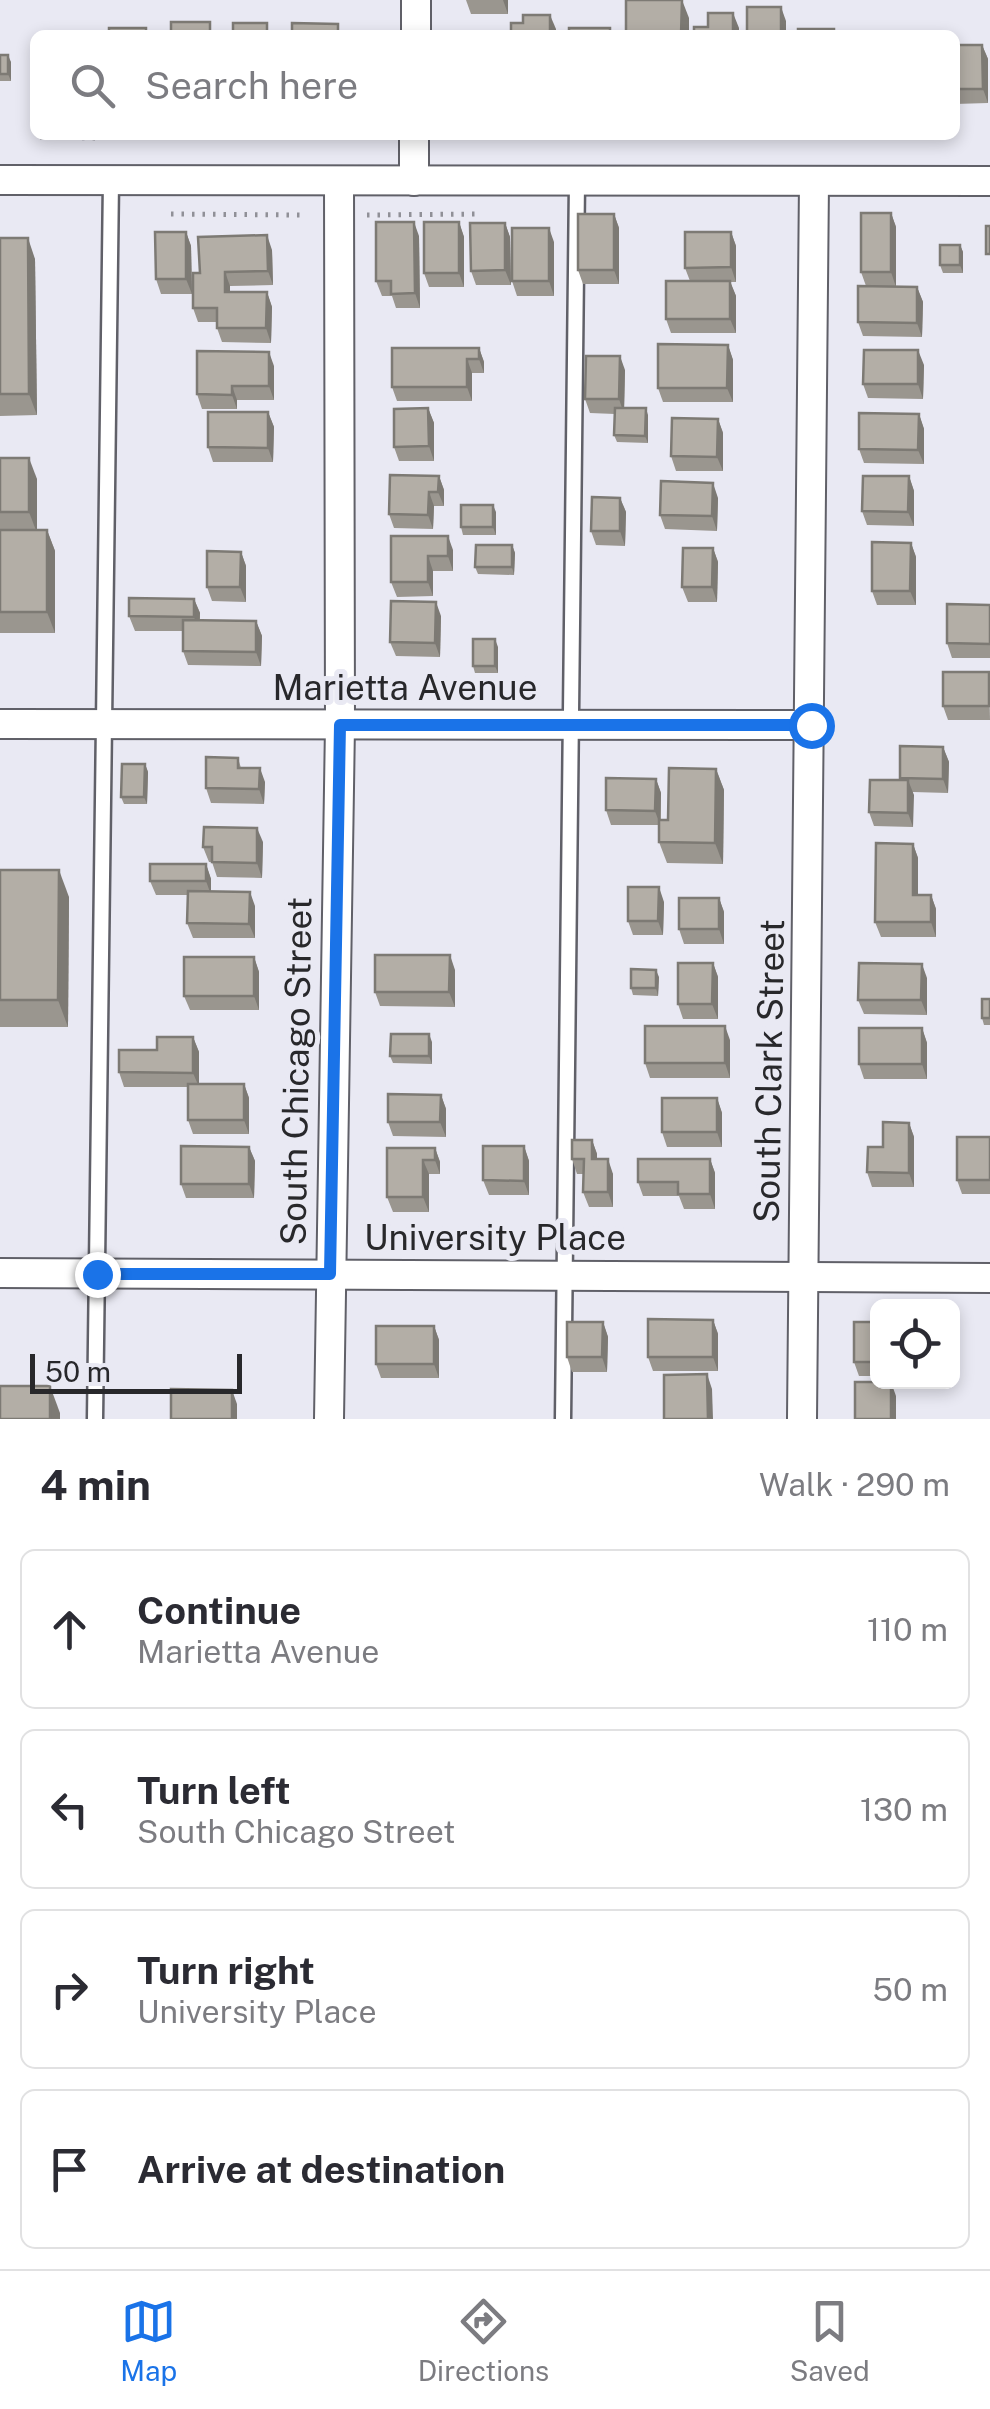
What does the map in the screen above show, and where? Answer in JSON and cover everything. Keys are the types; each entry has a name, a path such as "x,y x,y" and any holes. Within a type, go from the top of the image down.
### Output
{"street":[{"path":"416,0 416,30"},
{"path":"414,140 414,181"},
{"path":"0,180 990,181"},
{"name":"South Chicago Street","path":"328,1419 340,725 339,181"},
{"name":"South Clark Street","path":"802,1419 814,182"},
{"name":"Marietta Avenue","path":"0,724 811,725"},
{"name":"University Place","path":"0,1273 990,1278"}],"lane":[{"path":"95,1419 112,181"},
{"path":"563,1419 577,182"}],"path":[{"path":"171,214 300,215"},
{"path":"339,215 478,214"}],"building":[{"path":"626,0 682,0 681,30 626,30"},
{"path":"747,7 781,7 781,30 747,30"},
{"path":"708,13 733,13 733,30 694,30 708,27"},
{"path":"523,15 550,15 550,30 511,30 511,23 523,23"},
{"path":"171,22 210,22 210,30 171,30"},
{"path":"233,23 267,23 267,30 233,30"},
{"path":"292,23 338,24 338,30 292,30"},
{"path":"109,28 146,28 146,30"},
{"path":"569,28 610,28 610,30"},
{"path":"960,45 982,45 983,89 960,89"},
{"path":"0,55 8,55 8,74 0,74"},
{"path":"861,213 891,213 891,272 861,272"},
{"path":"578,214 614,214 614,270 578,270"},
{"path":"376,222 414,222 415,293 391,294 391,281 376,281"},
{"path":"424,222 459,222 459,273 424,273"},
{"path":"470,223 505,223 505,270 471,271"},
{"path":"986,226 990,226 990,254 986,254"},
{"path":"512,228 549,228 549,281 512,281"},
{"path":"155,232 186,232 186,279 156,279"},
{"path":"685,232 731,232 731,267 685,268"},
{"path":"267,235 268,271 225,272 225,292 267,292 266,328 217,328 217,308 193,308 193,273 200,273 198,237"},
{"path":"0,238 28,238 29,394 0,394"},
{"path":"940,245 960,245 960,265 940,265"},
{"path":"666,281 730,281 730,319 666,319"},
{"path":"858,286 917,287 917,323 858,322"},
{"path":"658,344 728,345 727,388 658,388"},
{"path":"392,348 479,348 479,359 467,359 467,387 392,387"},
{"path":"864,350 918,350 918,384 863,384"},
{"path":"197,351 269,352 269,386 232,386 232,395 197,394"},
{"path":"586,356 620,356 619,399 585,399"},
{"path":"428,408 429,446 394,447 394,409"},
{"path":"615,408 646,408 645,436 614,435"},
{"path":"208,412 268,412 268,448 208,447"},
{"path":"859,413 919,414 918,450 859,449"},
{"path":"672,418 718,419 717,457 671,456"},
{"path":"0,458 29,458 29,512 0,512"},
{"path":"390,475 439,476 438,492 429,492 428,515 389,514"},
{"path":"863,476 909,476 908,512 862,511"},
{"path":"661,481 713,483 712,516 660,515"},
{"path":"592,497 620,498 620,531 591,531"},
{"path":"461,505 493,505 493,527 461,527"},
{"path":"0,530 47,530 47,612 0,612"},
{"path":"391,536 448,536 448,556 428,556 428,582 391,582"},
{"path":"872,542 911,543 910,591 872,591"},
{"path":"476,545 512,545 512,567 475,567"},
{"path":"683,548 713,548 712,587 682,587"},
{"path":"207,551 241,552 240,587 207,587"},
{"path":"129,598 194,599 194,617 129,616"},
{"path":"391,601 436,602 435,643 390,642"},
{"path":"947,604 990,605 990,644 947,643"},
{"path":"183,620 256,621 256,652 183,651"},
{"path":"473,639 495,639 495,666 473,666"},
{"path":"943,672 989,672 989,706 943,706"},
{"path":"900,746 943,747 943,779 900,778"},
{"path":"206,757 238,758 238,768 260,768 259,789 206,788"},
{"path":"122,764 145,764 144,797 121,797"},
{"path":"669,768 716,769 715,843 659,842 659,820 668,820"},
{"path":"606,778 656,779 655,811 606,810"},
{"path":"870,780 908,780 908,813 869,812"},
{"path":"204,827 257,828 257,863 212,862 212,847 203,847"},
{"path":"876,843 913,844 913,895 931,895 931,922 875,922"},
{"path":"150,864 206,864 206,881 150,881"},
{"path":"0,870 59,870 58,1000 0,1000"},
{"path":"628,887 659,887 658,921 628,921"},
{"path":"188,891 250,892 249,924 187,923"},
{"path":"679,898 719,898 719,929 679,929"},
{"path":"375,955 450,955 449,992 375,992"},
{"path":"184,957 254,957 254,996 184,996"},
{"path":"678,963 713,963 712,1004 678,1004"},
{"path":"859,963 922,964 921,1000 858,1000"},
{"path":"631,969 656,970 656,988 631,988"},
{"path":"982,999 990,999 990,1018 982,1018"},
{"path":"645,1026 725,1026 725,1063 645,1063"},
{"path":"859,1028 922,1028 922,1064 859,1064"},
{"path":"391,1034 429,1034 429,1056 390,1056"},
{"path":"157,1037 193,1037 193,1073 119,1072 119,1050 157,1050"},
{"path":"188,1084 244,1084 244,1120 188,1120"},
{"path":"388,1094 441,1095 440,1122 388,1122"},
{"path":"662,1098 717,1098 717,1132 662,1132"},
{"path":"883,1122 909,1123 909,1173 867,1172 868,1147 883,1147"},
{"path":"957,1137 990,1137 990,1180 957,1180"},
{"path":"572,1140 592,1140 592,1159 608,1159 608,1192 583,1192 584,1159 572,1159"},
{"path":"181,1146 249,1147 249,1184 181,1184"},
{"path":"483,1146 524,1146 524,1181 483,1180"},
{"path":"387,1148 435,1148 435,1160 423,1160 423,1197 387,1197"},
{"path":"638,1159 710,1159 710,1194 678,1194 678,1182 638,1182"},
{"path":"648,1319 713,1320 713,1357 648,1357"},
{"path":"567,1322 603,1322 602,1357 567,1357"},
{"path":"854,1322 870,1322 870,1362 854,1362"},
{"path":"376,1326 434,1326 434,1364 376,1364"},
{"path":"707,1374 708,1419 664,1419 664,1375"},
{"path":"855,1382 870,1382 870,1389 891,1389 891,1419 855,1419"},
{"path":"0,1386 50,1386 50,1419 0,1419"},
{"path":"171,1389 232,1390 232,1419 171,1419"}],"route":[{"path":"97,1274 330,1274 340,725 811,725"}]}
